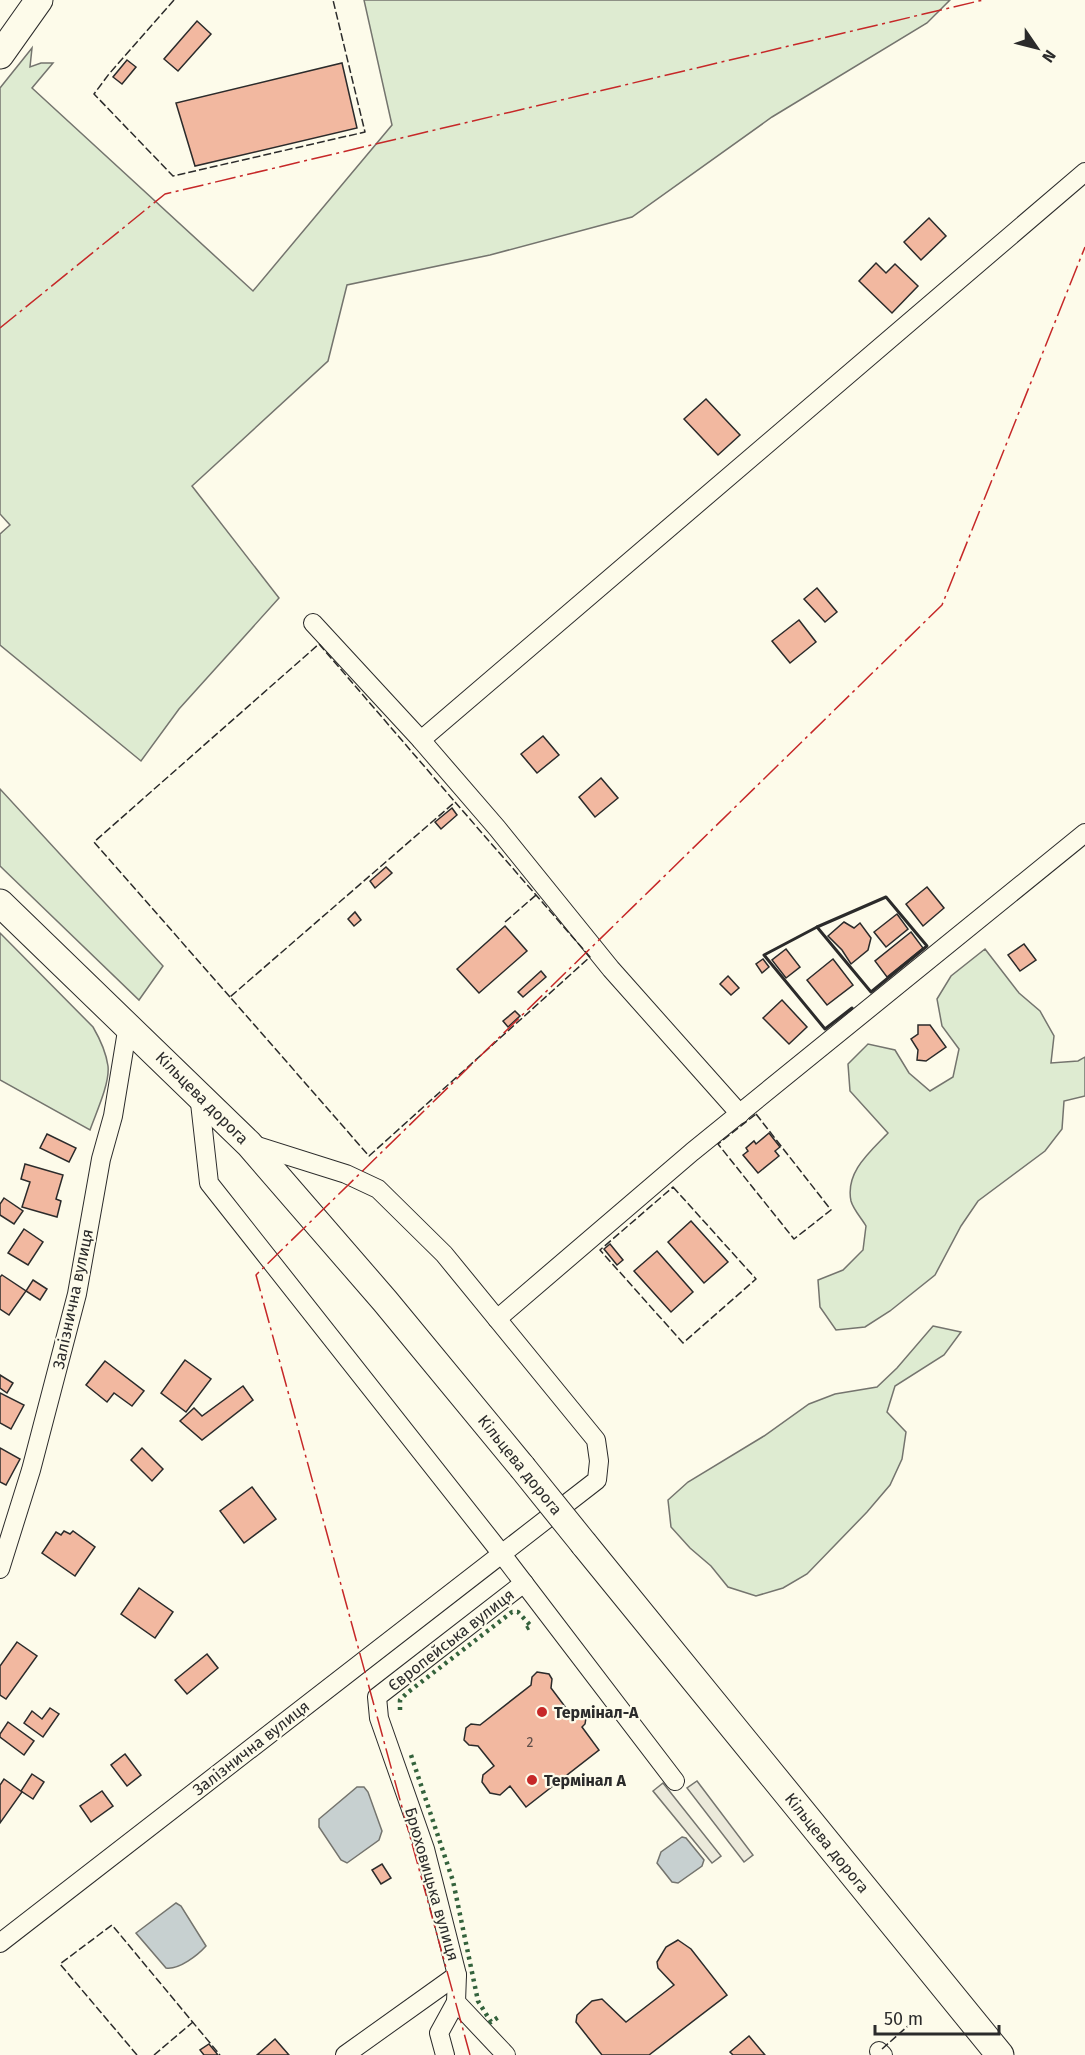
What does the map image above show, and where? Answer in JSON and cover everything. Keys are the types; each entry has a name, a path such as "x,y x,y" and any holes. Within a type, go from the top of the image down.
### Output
{"highway":[{"path":"0,41 38,0"},
{"path":"0,55 38,0"},
{"name":"Кільцева дорога","path":"2,904 249,1144 385,1301 522,1467 1000,2055"}],"street":[{"path":"421,740 1085,172"},
{"path":"313,623 421,740 497,828 611,969 740,1114"},
{"path":"496,1319 692,1152 1085,833"},
{"name":"Залізнична вулиця","path":"0,1569 31,1470 77,1294 101,1159 113,1116 128,1025"},
{"path":"199,1094 209,1183 501,1553 675,1781"},
{"name":"Залізнична вулиця","path":"0,1943 597,1480 599,1461 596,1440 444,1254 378,1189 346,1173 249,1144"},
{"name":"Європейська вулиця","path":"378,1697 524,1583"},
{"name":"Брюховицька вулиця","path":"378,1697 379,1718 425,1849 458,1975 456,2002"},
{"path":"345,2055 458,1975"},
{"path":"445,2055 439,2033 456,2002 506,2055"}],"green space":[{"path":"364,0 950,0 927,23 772,117 632,217 490,255 347,285 328,361 192,486 279,598 179,709 141,761 0,645 0,534 10,525 0,514 0,88 32,48 30,67 41,63 53,63 32,88 253,291 392,125"},
{"path":"0,789 163,966 139,1000 0,866"},
{"path":"0,933 93,1027 100,1041 107,1061 108,1073 102,1098 90,1130 0,1080"},
{"path":"985,949 1019,993 1040,1011 1054,1036 1051,1063 1078,1061 1085,1057 1085,1096 1064,1101 1062,1129 1045,1151 978,1201 961,1226 935,1275 890,1311 865,1327 836,1330 820,1307 818,1280 843,1270 863,1250 866,1226 851,1201 852,1181 855,1172 867,1155 888,1133 850,1091 848,1064 868,1044 895,1050 909,1073 930,1091 953,1077 959,1049 942,1026 937,999 951,976"},
{"path":"933,1326 961,1332 944,1355 895,1386 887,1412 906,1432 902,1459 890,1485 807,1574 783,1588 756,1596 728,1587 711,1566 671,1527 668,1500 688,1482 764,1436 809,1404 835,1394 877,1387 897,1368"}],"shaded area":[{"path":"697,1781 753,1855 744,1862 687,1788"},
{"path":"663,1783 721,1856 712,1863 653,1791"},
{"path":"357,1787 364,1787 368,1792 382,1831 379,1840 347,1863 341,1860 319,1827 319,1819"},
{"path":"682,1837 686,1838 704,1860 702,1866 678,1883 672,1882 657,1863 661,1852"},
{"path":"176,1903 181,1906 206,1946 177,1967 166,1968 136,1933"}],"building":[{"path":"197,21 211,34 178,71 164,59"},
{"path":"127,60 136,67 122,84 113,77"},
{"path":"342,63 357,128 195,166 176,103"},
{"path":"929,218 946,236 921,260 904,242"},
{"path":"876,263 886,273 895,264 918,286 892,313 859,281"},
{"path":"706,399 740,435 718,455 684,419"},
{"path":"817,588 837,612 825,622 804,599"},
{"path":"799,620 816,642 790,663 772,641"},
{"path":"543,736 559,755 537,773 521,754"},
{"path":"601,778 618,798 595,817 579,797"},
{"path":"452,808 457,815 441,829 435,822"},
{"path":"386,867 392,873 375,888 370,881"},
{"path":"927,887 944,908 923,926 906,904"},
{"path":"355,912 361,920 354,926 348,919"},
{"path":"897,914 908,929 886,947 874,932"},
{"path":"844,922 854,928 860,923 871,938 868,950 851,964 842,950 828,936"},
{"path":"505,926 527,951 479,993 457,969"},
{"path":"911,932 923,948 887,977 875,961"},
{"path":"1024,944 1036,960 1020,971 1008,955"},
{"path":"786,949 800,967 786,978 772,960"},
{"path":"763,959 769,967 762,973 756,964"},
{"path":"833,959 853,985 827,1005 807,980"},
{"path":"541,971 546,977 523,997 518,992"},
{"path":"728,976 739,988 731,995 720,984"},
{"path":"782,1000 807,1027 789,1044 763,1018"},
{"path":"515,1011 520,1016 508,1027 503,1021"},
{"path":"918,1025 930,1025 946,1047 926,1061 917,1060 918,1050 911,1039 918,1034"},
{"path":"769,1133 780,1147 775,1151 779,1156 758,1173 743,1155 748,1151 746,1148 754,1141 756,1144"},
{"path":"47,1134 76,1148 69,1162 40,1148"},
{"path":"25,1164 63,1175 56,1199 61,1201 57,1217 22,1207 30,1182 21,1179"},
{"path":"4,1198 23,1211 14,1224 0,1215 0,1204"},
{"path":"691,1221 728,1262 704,1283 668,1242"},
{"path":"24,1229 43,1242 28,1265 8,1253"},
{"path":"610,1244 623,1260 617,1265 604,1249"},
{"path":"657,1251 693,1292 671,1312 634,1271"},
{"path":"2,1275 26,1291 9,1315 0,1309 0,1277"},
{"path":"33,1280 47,1289 40,1300 26,1291"},
{"path":"185,1360 211,1379 186,1412 161,1393"},
{"path":"105,1361 144,1391 132,1406 114,1393 107,1402 86,1385"},
{"path":"0,1375 13,1383 7,1393 0,1388"},
{"path":"243,1386 253,1400 202,1440 180,1421 194,1408 202,1416"},
{"path":"0,1393 24,1405 11,1429 0,1423"},
{"path":"0,1448 20,1459 6,1485 0,1482"},
{"path":"142,1448 163,1469 152,1481 131,1460"},
{"path":"252,1487 276,1519 244,1543 220,1511"},
{"path":"64,1531 70,1534 73,1531 95,1547 75,1576 42,1553 56,1532 61,1535"},
{"path":"139,1588 173,1612 155,1638 121,1614"},
{"path":"17,1642 37,1656 6,1699 0,1695 0,1666"},
{"path":"207,1654 218,1668 187,1694 175,1680"},
{"name":"Термінал А","path":"537,1672 549,1674 552,1679 551,1688 569,1712 574,1709 581,1710 586,1718 582,1727 599,1750 526,1807 510,1786 500,1795 490,1793 482,1782 483,1775 494,1766 478,1746 469,1745 464,1740 466,1728 471,1724 480,1725 531,1685 532,1677"},
{"path":"50,1708 59,1714 43,1737 24,1723 32,1711 42,1719"},
{"path":"8,1722 34,1741 24,1755 0,1737"},
{"path":"125,1754 141,1775 127,1786 111,1765"},
{"path":"32,1774 44,1782 33,1799 21,1791"},
{"path":"4,1779 22,1792 0,1823 0,1785"},
{"path":"102,1791 113,1806 91,1822 80,1806"},
{"path":"382,1864 391,1878 381,1884 372,1870"},
{"path":"678,1940 691,1949 727,1995 649,2055 602,2055 576,2022 577,2015 592,2001 602,1999 626,2022 674,1985 658,1968 657,1962 666,1947"},
{"path":"749,2036 765,2055 733,2055 730,2052"},
{"path":"275,2039 289,2055 257,2055"},
{"path":"209,2044 218,2055 204,2055 200,2050"}],"hedge":[{"path":"400,1710 400,1700 407,1693 512,1612 518,1612 531,1626 524,1630"},
{"path":"411,1755 453,1881 478,2001 491,2022 500,2016"}],"fence":[{"path":"174,0 94,94 173,176 365,132 333,0"},
{"path":"230,997 94,842 319,644 455,802"},
{"path":"455,802 590,957 369,1156 230,997 455,802"},
{"path":"505,922 536,895"},
{"path":"756,1114 831,1210 794,1239 718,1144 756,1114"},
{"path":"673,1187 756,1279 683,1343 600,1250 673,1187"},
{"path":"137,2055 60,1964 112,1925 220,2055"},
{"path":"154,2055 193,2022"},
{"path":"882,2049 909,2025"}],"wall":[{"path":"886,897 927,946 871,992 817,927 886,897"},
{"path":"817,927 764,955 825,1029 852,1008"}],"power":[{"path":"0,328 165,194 983,0"},
{"path":"470,2055 256,1275 942,605 1085,247"}],"place":[{"name":"Термінал-А","path":"542,1712"},
{"name":"Термінал А","path":"532,1780"}]}
